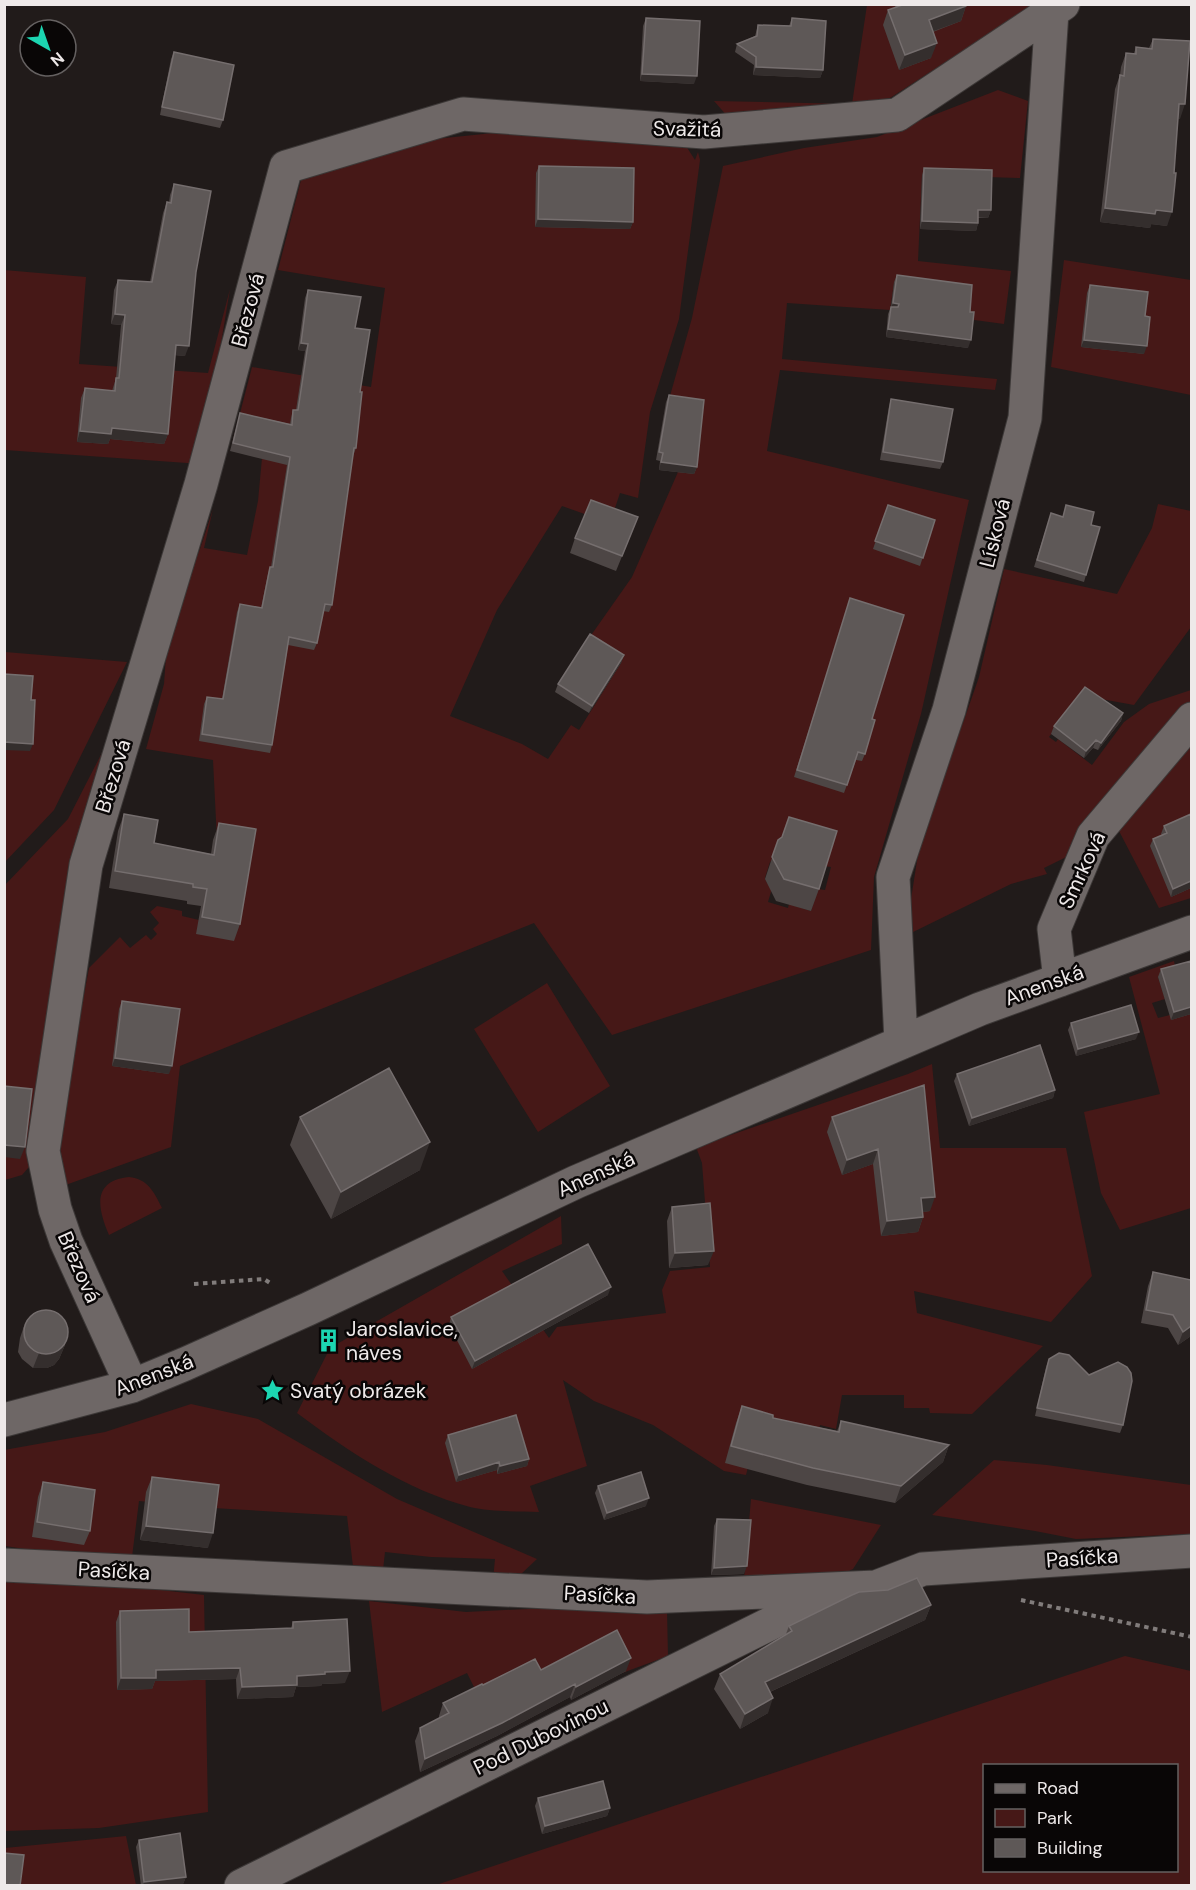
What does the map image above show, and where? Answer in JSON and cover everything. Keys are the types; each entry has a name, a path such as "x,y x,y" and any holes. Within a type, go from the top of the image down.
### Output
{"street":[{"name":"Svažitá","path":"286,167 463,114 705,132 897,115 1057,8"},
{"name":"Lísková","path":"901,1042 894,877 950,710 1025,418 1057,8"},
{"name":"Březová","path":"132,1386 66,1242 43,1151 86,866 201,484 286,167"},
{"name":"Smrková","path":"1060,980 1054,929 1093,836 1191,719"},
{"name":"Anenská","path":"4,1420 132,1386 308,1309 576,1182 901,1042 980,1009 1191,932"},
{"name":"Pasíčka","path":"4,1565 647,1598 876,1587 923,1569 1191,1551"},
{"name":"Pod Dubovinou","path":"241,1886 840,1588"}],"path":[{"path":"194,1284 264,1279 308,1309"},
{"path":"1014,1597 1036,1604 1191,1637"}],"green space":[{"path":"867,5 1034,5 890,98 852,104"},
{"path":"998,90 1028,101 1020,178 922,175 918,261 1011,271 1004,324 967,319 894,283 890,310 787,303 782,359 997,379 995,390 780,370 767,451 969,500 921,714 874,877 871,950 612,1035 534,923 180,1066 171,1147 60,1187 53,1160 89,968 120,937 130,948 146,935 151,940 157,934 153,929 159,923 150,912 157,906 182,911 182,916 199,920 197,933 234,939 251,844 217,840 213,760 146,749 164,684 168,627 200,549 213,509 204,548 247,555 258,501 262,458 253,456 260,426 238,421 252,367 371,387 385,288 278,270 301,180 435,139 503,132 677,132 695,160 698,152 700,160 679,319 650,412 638,498 620,493 610,523 562,506 497,610 450,716 522,744 548,759 571,725 579,730 621,663 587,641 632,577 678,472 668,403 692,318 723,166 804,148 877,137","holes":["775,859 831,867 825,890 818,889 811,911 789,904 788,908 768,902 773,885 767,883 765,878 770,862"]},
{"path":"714,101 852,104 728,117"},
{"path":"1064,260 1191,280 1191,395 1051,367"},
{"path":"4,270 86,277 79,364 208,373 230,289 201,464 5,450"},
{"path":"1158,504 1191,511 1191,627 1134,705 1090,697 1076,703 1049,737 1056,742 1058,739 1092,765 1124,722 1149,704 1191,690 1191,820 1162,834 1191,888 1191,898 1159,908 1119,831 1044,868 1047,874 1011,884 907,935 922,829 979,677 1004,569 1117,594 1152,528"},
{"path":"5,652 127,662 54,810 5,862"},
{"path":"129,700 36,1159 22,1175 5,1180 4,886 68,819"},
{"path":"1174,961 1176,972 1158,977 1165,999 1152,1003 1158,1018 1191,1014 1191,1208 1120,1230 1101,1193 1084,1112 1160,1094 1129,977"},
{"path":"547,983 610,1086 538,1132 474,1029"},
{"path":"932,1064 940,1148 1066,1148 1092,1276 1051,1322 914,1291 917,1313 1043,1346 972,1414 930,1413 929,1408 904,1408 904,1395 842,1395 836,1429 820,1425 815,1457 755,1439 746,1475 724,1471 653,1425 594,1401 563,1380 587,1466 530,1486 539,1512 478,1509 423,1491 337,1442 297,1413 330,1348 561,1216 562,1244 502,1271 549,1338 557,1327 666,1313 662,1290 670,1271 710,1267 702,1163 696,1147"},
{"path":"129,1177 146,1183 162,1208 109,1235 100,1206 103,1190 108,1184"},
{"path":"191,1404 258,1419 397,1499 537,1559 520,1575 493,1580 495,1559 431,1557 385,1552 382,1579 354,1575 347,1516 139,1501 131,1565 5,1546 4,1450 105,1432"},
{"path":"994,1460 1191,1485 1191,1534 1076,1539 932,1515"},
{"path":"751,1499 881,1525 853,1569 825,1582 743,1590"},
{"path":"4,1572 204,1595 208,1812 99,1828 5,1831"},
{"path":"369,1601 466,1612 589,1606 667,1610 668,1656 625,1672 486,1711 467,1673 382,1712"},
{"path":"1125,1656 1191,1671 1191,1885 436,1885"},
{"path":"126,1836 136,1885 18,1885 5,1861 5,1848"}],"building":[{"path":"905,4 966,4 966,6 929,20 937,43 905,55 888,10"},
{"path":"646,18 700,21 697,76 642,74"},
{"path":"792,18 826,21 823,70 756,67 756,57 737,44 757,36 758,25 791,26"},
{"path":"1153,39 1190,41 1185,104 1179,104 1172,212 1156,210 1155,214 1105,208 1120,75 1124,76 1126,53 1136,54 1136,47 1152,49"},
{"path":"174,52 234,65 223,120 162,107"},
{"path":"539,166 634,168 633,222 538,219"},
{"path":"924,168 992,170 991,210 978,210 978,223 922,221"},
{"path":"174,184 211,191 196,272 189,346 176,345 168,434 112,428 111,434 80,431 85,388 115,391 116,378 119,378 125,315 115,314 118,280 152,282 167,202 171,203"},
{"path":"897,275 972,285 970,312 974,312 971,340 888,329 891,307 898,307 899,304 893,303"},
{"path":"1090,285 1148,292 1145,316 1150,317 1147,346 1084,340"},
{"path":"308,290 361,297 355,328 370,330 360,392 362,392 356,448 354,448 332,605 325,604 317,643 289,637 272,745 202,734 207,697 223,699 240,604 262,608 270,567 273,567 290,457 233,443 240,413 292,425 293,410 298,410 308,344 301,343"},
{"path":"669,395 704,400 697,467 661,462 663,453 659,452"},
{"path":"891,399 953,409 943,462 883,452"},
{"path":"591,500 638,517 622,556 575,538"},
{"path":"888,505 935,520 923,558 875,541"},
{"path":"1066,505 1094,512 1091,525 1100,527 1086,575 1037,560 1051,513 1063,517"},
{"path":"850,598 904,615 872,719 875,720 865,754 858,752 847,785 797,770"},
{"path":"590,634 624,655 592,706 558,684"},
{"path":"4,674 33,676 31,700 35,700 33,744 4,742"},
{"path":"1085,687 1123,713 1101,743 1096,740 1086,751 1054,726"},
{"path":"124,814 158,820 154,843 214,855 219,823 256,829 240,924 202,917 207,889 193,887 193,884 115,871"},
{"path":"1191,814 1191,881 1173,889 1153,839 1167,833 1164,826"},
{"path":"789,817 837,831 819,889 784,879 772,857"},
{"path":"1191,961 1191,1007 1174,1012 1161,969"},
{"path":"122,1001 180,1009 172,1066 115,1058"},
{"path":"1131,1005 1139,1032 1078,1049 1071,1023"},
{"path":"1040,1045 1055,1090 972,1118 957,1074"},
{"path":"389,1068 430,1142 341,1192 300,1117"},
{"path":"924,1085 935,1197 921,1198 923,1217 887,1221 878,1149 847,1160 832,1117"},
{"path":"4,1086 32,1089 25,1147 4,1145"},
{"path":"710,1203 714,1251 675,1253 672,1207"},
{"path":"588,1244 611,1287 475,1361 451,1317"},
{"path":"1153,1272 1191,1280 1191,1326 1183,1332 1173,1315 1146,1310"},
{"path":"46,1310 54,1311 62,1316 67,1324 67,1340 62,1348 54,1353 46,1354 38,1353 30,1348 25,1340 24,1332 25,1324 30,1316 38,1311"},
{"path":"1059,1353 1069,1355 1089,1375 1118,1362 1127,1367 1132,1381 1123,1425 1037,1408 1049,1359"},
{"path":"742,1406 773,1415 773,1418 839,1432 841,1421 949,1445 901,1486 813,1468 731,1446"},
{"path":"516,1415 529,1459 500,1466 499,1462 459,1475 448,1435"},
{"path":"641,1472 649,1498 607,1513 598,1486"},
{"path":"152,1477 219,1485 213,1533 146,1526"},
{"path":"43,1482 95,1490 90,1531 37,1522"},
{"path":"717,1519 751,1520 747,1566 714,1568"},
{"path":"917,1578 931,1605 765,1682 773,1698 745,1714 720,1674 792,1631 789,1626 852,1595 859,1592 888,1590"},
{"path":"189,1609 189,1632 293,1628 293,1622 347,1619 350,1671 297,1676 297,1685 242,1687 240,1668 156,1670 156,1678 121,1678 120,1611"},
{"path":"617,1630 631,1658 576,1687 575,1684 502,1723 425,1759 420,1728 449,1713 443,1703 535,1659 541,1670"},
{"path":"603,1781 610,1808 545,1826 538,1798"},
{"path":"180,1833 186,1877 144,1882 139,1840"},
{"path":"4,1853 24,1855 20,1886 4,1886"}],"place":[{"name":"Jaroslavice, náves","path":"328,1341"},
{"name":"Svatý obrázek","path":"272,1391"}]}
